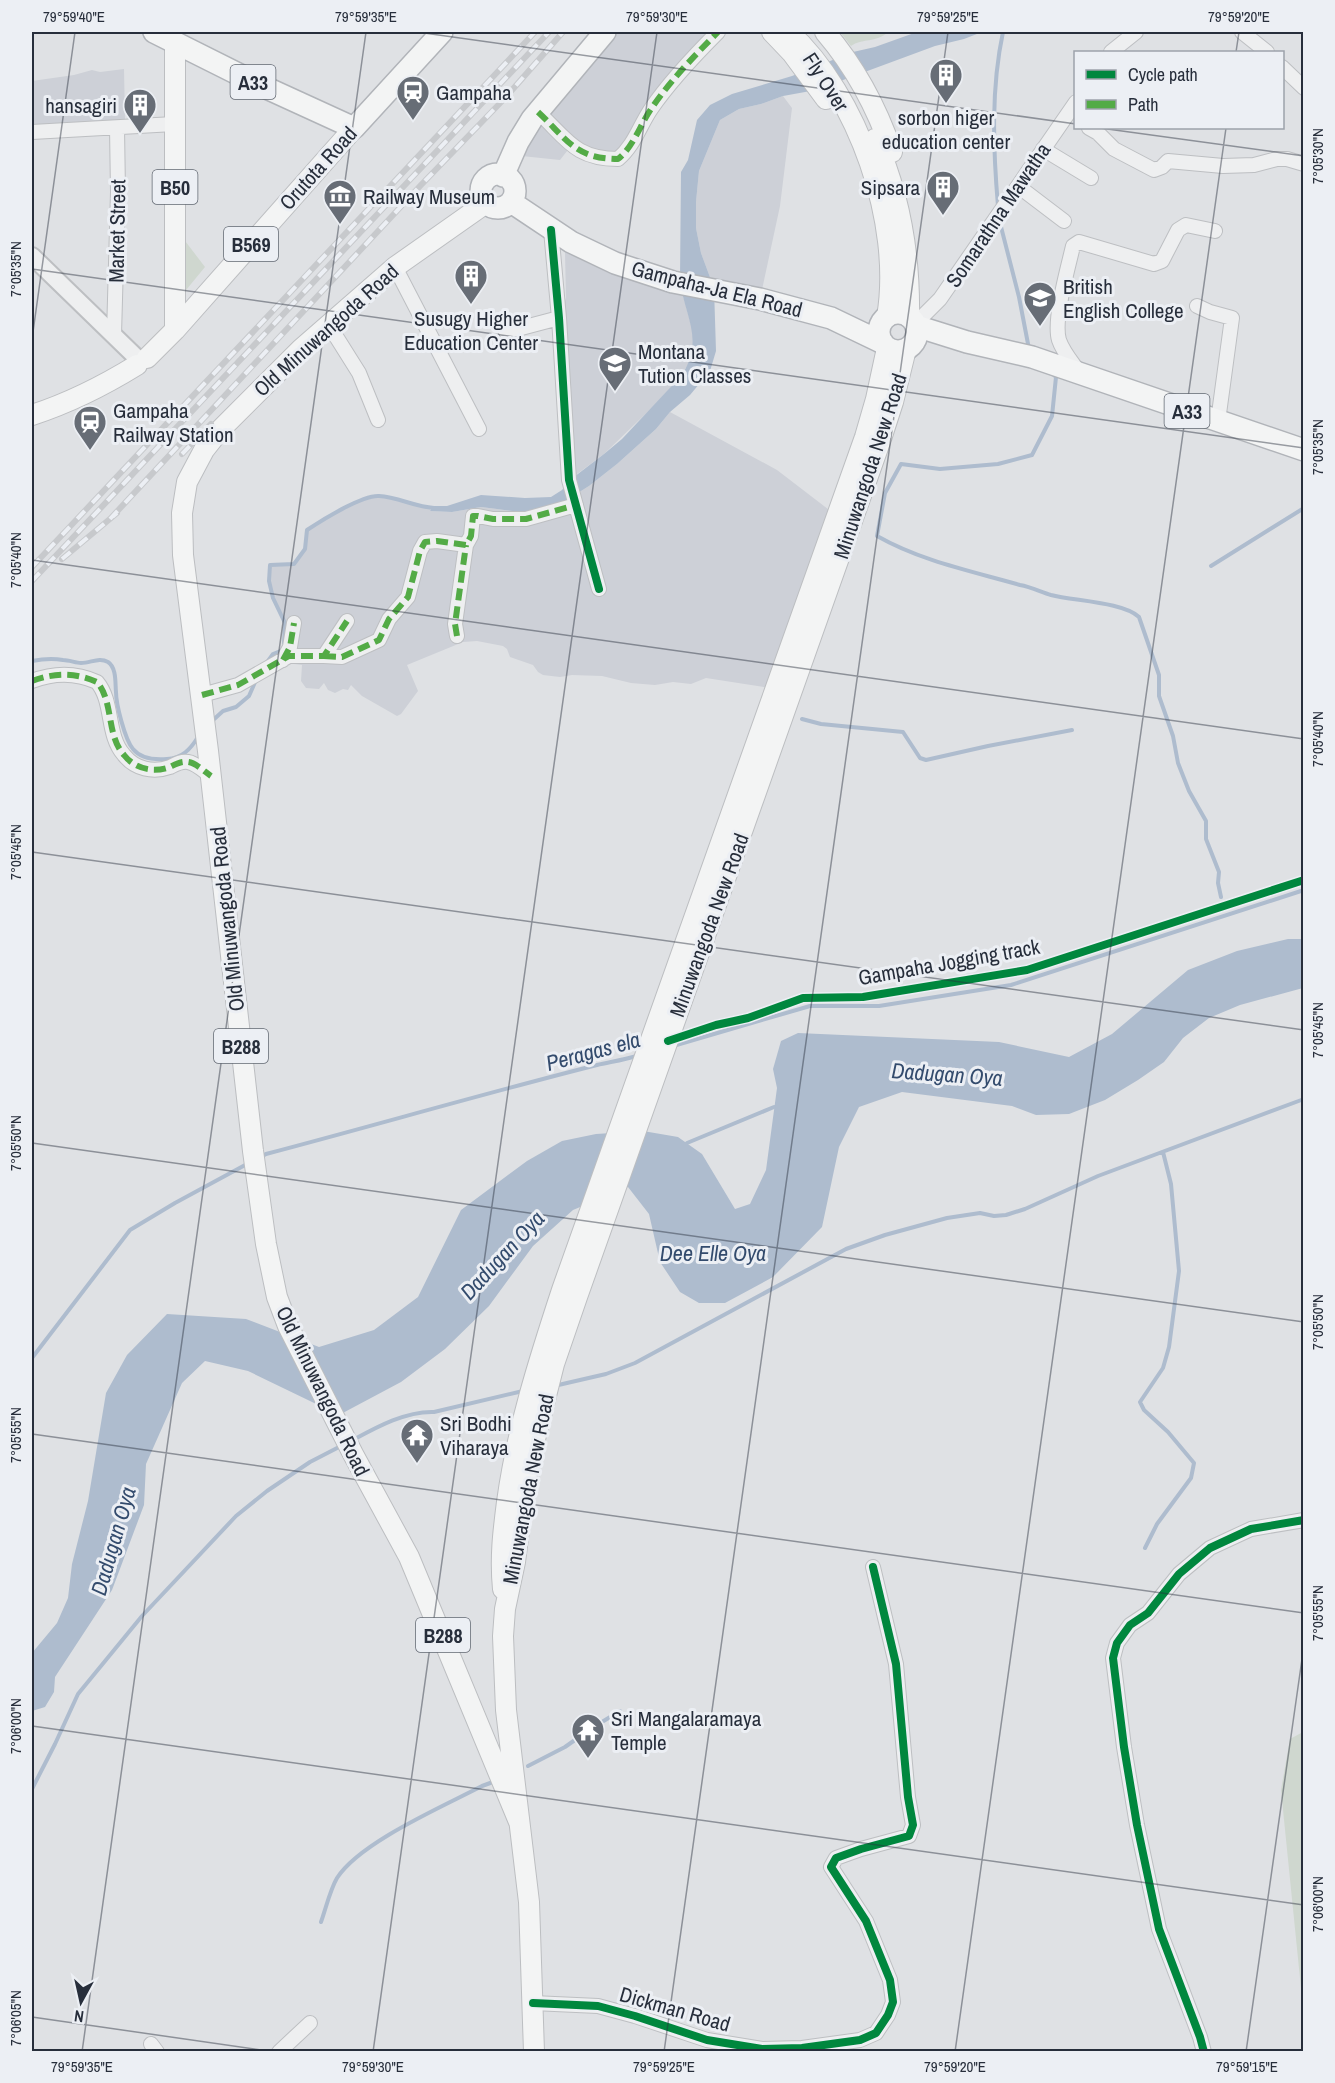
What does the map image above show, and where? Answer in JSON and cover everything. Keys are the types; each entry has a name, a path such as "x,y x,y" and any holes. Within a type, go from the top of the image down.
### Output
{"highway":[{"name":"A33","path":"154,32 260,85 354,128"},
{"name":"Orutota Road","path":"354,128 442,32"},
{"path":"503,176 518,142 538,112 605,32"},
{"path":"493,176 503,176 513,184 514,192 511,202 498,208 486,203 481,192 484,182 493,176"},
{"name":"Gampaha-Ja Ela Road","path":"511,202 551,230 590,252 615,263 673,282 714,288 904,336 967,342 1032,357 1304,450"},
{"path":"886,317 879,331 904,336"},
{"name":"Gampaha-Ja Ela Road","path":"831,318 886,317"}],"main road":[{"path":"772,32 802,65 822,94 844,131 871,186 881,199"},
{"name":"Fly Over","path":"789,32 817,62 865,133"},
{"name":"Fly Over","path":"805,32 838,73 865,133"},
{"path":"825,32 840,49 861,82 882,126 900,176 904,205 903,224"},
{"name":"B50","path":"175,43 175,330"},
{"name":"Orutota Road","path":"140,360 175,330 354,128"},
{"path":"865,133 887,229 891,264 890,298 886,317"},
{"path":"865,133 890,177 903,224"},
{"name":"Old Minuwangoda Road","path":"486,203 395,267 259,389 204,450 187,482 182,513 183,555 202,695 261,1214 277,1297 293,1337 409,1557 519,1822"},
{"name":"Minuwangoda New Road","path":"519,1822 504,1680 503,1636 513,1518 525,1482 534,1408 586,1246 893,402 904,336 909,273 903,224"},
{"name":"B569","path":"32,415 55,408 99,387 140,360"},
{"name":"B288","path":"519,1822 528,1902 534,2052"}],"street":[{"path":"538,112 571,146 591,156 618,159 631,144 651,108 718,32"},
{"path":"1113,51 1136,32"},
{"path":"1242,32 1266,51"},
{"path":"1284,69 1304,88"},
{"name":"Somarathna Mawatha","path":"904,336 940,299 1043,149 1071,117"},
{"path":"32,132 174,124"},
{"name":"Market Street","path":"114,335 118,192 117,128"},
{"path":"1090,129 1114,149 1154,170 1162,167 1168,160 1223,166 1254,165 1287,159 1304,164"},
{"path":"1043,149 1091,178"},
{"path":"1018,186 1064,221"},
{"path":"1075,371 1058,337 1060,309 1073,246 1079,242 1154,264 1162,261 1178,230 1186,225 1215,231"},
{"path":"551,230 569,480 599,589"},
{"path":"32,256 140,360"},
{"path":"395,267 479,429"},
{"path":"1197,306 1232,318 1218,421"},
{"path":"506,332 559,318"},
{"path":"327,326 359,373 378,420"},
{"path":"457,636 455,624 466,545 471,536 473,516 502,520 526,519 574,502"},
{"path":"202,695 238,685 283,660 296,656 342,657 379,640 389,618 408,597 420,551 425,542 437,541 466,545"},
{"path":"324,656 347,621"},
{"path":"283,660 290,647 294,623"},
{"path":"32,681 51,675 65,674 97,682 105,695 110,722 119,749 128,760 140,767 154,770 180,762 190,762 211,776"},
{"path":"1204,2052 1159,1929 1137,1825 1113,1658 1117,1643 1130,1625 1148,1613 1179,1574 1210,1548 1251,1529 1304,1520"},
{"name":"Dickman Road","path":"533,2002 598,2006 707,2040 762,2049 802,2048 860,2040 876,2034 893,2002 890,1980 866,1921 831,1867 836,1858 909,1836 913,1825 908,1797 896,1664 873,1567"},
{"path":"279,2052 310,2022"}],"shaded area":[{"path":"605,32 718,32 618,159 571,146 560,160 512,155"},
{"path":"840,32 888,32 879,38 851,46"},
{"path":"124,69 125,120 32,128 32,81 92,70 100,72"},
{"path":"783,96 792,108 780,206 760,299 714,288 701,253 696,228 699,171 720,120 739,109"},
{"path":"179,233 205,267 177,301"},
{"name":"Montana Tution Classes","path":"565,252 609,273 682,292 694,343 688,365 665,395 604,454 569,480 559,318 566,298"},
{"name":"Montana Tution Classes","path":"670,412 777,470 837,516 776,689 706,678 691,684 673,682 655,685 631,683 602,676 543,675 533,665 510,657 503,646 477,641 463,642 407,665 418,691 397,716 362,696 351,685 348,690 343,689 335,693 328,690 324,683 319,689 306,688 301,681 302,665 286,663 285,623 273,598 269,581 270,565 294,563 304,549 307,530 336,511 376,496 431,508 430,511 452,512 481,507 529,513 557,506 589,486 617,464 656,429"},
{"path":"1303,1732 1303,2008 1281,1790 1290,1739"}],"water":[{"path":"917,32 982,32 935,46 816,90 783,96 739,109 720,120 699,171 696,202 696,228 701,253 714,288 716,351 710,371 656,429 589,486 557,506 529,513 481,507 452,512 430,511 433,506 447,506 481,495 551,497 622,439 682,375 689,362 693,338 680,279 681,172 688,160 697,120 710,105 732,94 792,76 853,52"},
{"name":"Dee Elle Oya","path":"1288,939 1303,939 1303,988 1240,1005 1209,1018 1183,1038 1164,1062 1105,1100 1069,1114 1036,1115 1012,1106 902,1092 859,1107 839,1147 822,1227 773,1277 725,1303 699,1303 680,1292 660,1262 649,1214 628,1187 573,1210 533,1246 489,1306 445,1349 401,1382 339,1415 248,1371 205,1361 182,1383 146,1464 144,1505 112,1590 55,1677 54,1692 45,1707 32,1711 32,1653 57,1623 68,1598 72,1564 88,1501 106,1393 127,1355 167,1314 246,1319 319,1347 374,1330 418,1297 461,1210 527,1161 562,1141 596,1134 643,1131 678,1137 702,1154 735,1209 750,1204 766,1170 777,1088 773,1069 781,1041 798,1033 999,1042 1069,1057 1112,1034 1188,970 1237,951"}],"waterway":[{"path":"998,206 994,118 996,75 1003,32"},
{"path":"999,219 1019,297 1029,349"},
{"path":"1053,374 1056,377 1052,416 1032,455 998,464 940,469 901,464 885,493 877,536 894,545 947,565 1051,595 1122,608 1139,617 1159,675 1159,696 1173,736 1178,763 1189,791 1206,821 1206,839 1219,872 1218,883 1221,897"},
{"path":"284,643 285,623 273,598 269,581 270,565 294,564 305,549 307,530 342,509 372,497 386,497 434,508"},
{"path":"1211,566 1304,508"},
{"path":"268,661 273,654 283,650"},
{"path":"32,661 51,659 81,663 98,660 108,662 114,672 121,722 127,738 133,749 144,757 158,759 177,757 189,749 198,737"},
{"path":"211,722 223,711 236,707 249,696 256,680"},
{"path":"802,719 821,724 903,732 920,758 926,760 1072,730"},
{"name":"Peragas ela","path":"673,1046 810,1006 879,1006 1011,985 1304,890"},
{"name":"Peragas ela","path":"259,1158 266,1154 472,1098 637,1056"},
{"path":"554,1386 606,1374 635,1363 846,1249 885,1235 947,1218 980,1213 994,1216 1006,1215 1025,1209 1098,1176 1304,1099"},
{"path":"687,1143 774,1107"},
{"path":"1145,1548 1157,1524 1191,1478 1194,1463 1168,1432 1144,1410 1140,1402 1163,1368 1169,1347 1179,1271 1171,1184 1163,1152"},
{"name":"Peragas ela","path":"32,1358 130,1230 247,1164"},
{"path":"353,1440 402,1417 434,1412 523,1391"},
{"path":"32,1789 78,1694 142,1616 236,1516 267,1491 310,1462 341,1446"},
{"path":"528,1766 565,1747 620,1711"},
{"path":"321,1922 337,1878 364,1851 425,1814 493,1782"}],"railway":[{"path":"32,567 535,32"},
{"path":"32,581 549,32"},
{"path":"110,519 505,98 563,32"},
{"path":"182,454 211,424"},
{"path":"62,559 117,513"}],"marked path":[{"path":"538,112 565,139 581,151 603,158 618,159 633,142 651,109 666,88 718,32"},
{"path":"324,656 342,657 379,640 389,619 408,597 420,551 425,542 437,541 466,545 471,536 473,516 493,519 526,519 576,505"},
{"path":"457,636 455,624 466,545"},
{"path":"202,695 238,685 289,656 324,656 347,621"},
{"path":"283,660 290,647 294,623"},
{"path":"32,681 48,676 64,675 81,676 97,682 106,699 118,747 128,760 139,767 151,770 188,762 211,776"}],"cycle path":[{"path":"551,230 569,480 599,589"},
{"name":"Gampaha Jogging track","path":"668,1041 716,1025 748,1018 803,998 863,997 1027,970 1304,880"},
{"path":"1204,2052 1159,1929 1137,1825 1113,1658 1117,1643 1130,1625 1148,1613 1179,1574 1210,1548 1251,1529 1304,1520"},
{"path":"533,2003 598,2006 707,2040 762,2049 802,2048 860,2040 876,2033 888,2015 893,2002 890,1980 866,1921 831,1867 836,1858 909,1836 913,1825 908,1797 896,1664 873,1567"}],"place":[{"name":"sorbon higer education center","path":"946,104"},
{"name":"Gampaha","path":"413,121"},
{"name":"hansagiri","path":"140,134"},
{"name":"Sipsara","path":"943,216"},
{"name":"Railway Museum","path":"340,225"},
{"name":"Susugy Higher Education Center","path":"471,305"},
{"name":"British English College","path":"1040,327"},
{"name":"Montana Tution Classes","path":"615,392"},
{"name":"Gampaha Railway Station","path":"90,451"},
{"name":"Sri Bodhi Viharaya","path":"417,1464"},
{"name":"Sri Mangalaramaya Temple","path":"588,1759"}],"water label":[{"name":"Dadugan Oya","path":"947,1074"},
{"name":"Dadugan Oya","path":"502,1255"},
{"name":"Dadugan Oya","path":"113,1541"}]}
